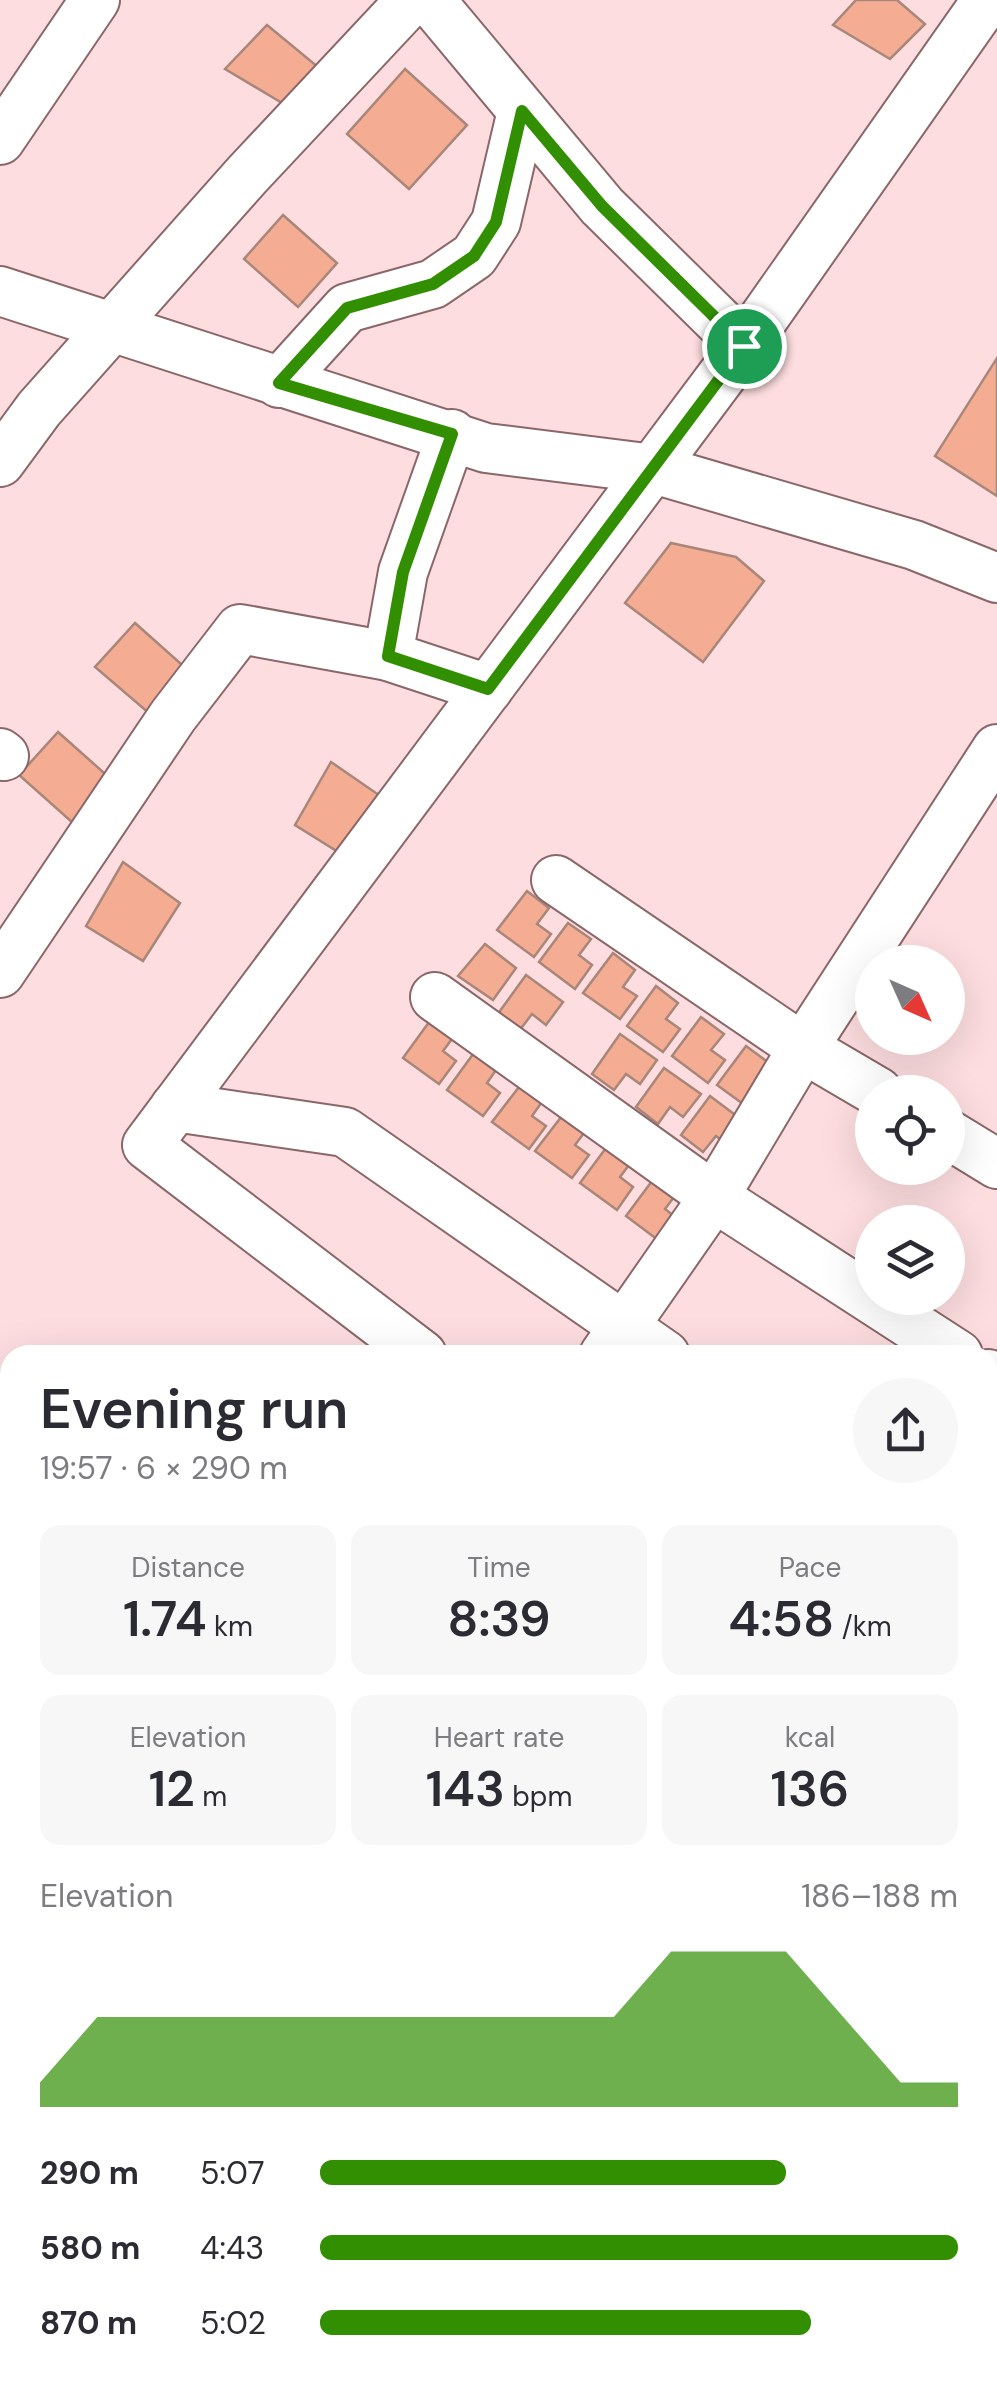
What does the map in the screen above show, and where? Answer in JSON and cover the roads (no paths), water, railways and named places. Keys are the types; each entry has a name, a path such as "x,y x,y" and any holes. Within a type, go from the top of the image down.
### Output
{"street":[{"path":"0,140 95,0"},
{"path":"0,462 40,409 247,175 411,0"},
{"path":"430,0 602,206 744,346"},
{"path":"409,1345 147,1145 654,469 986,0"},
{"path":"279,383 347,308 433,284 474,256 496,222 522,111"},
{"path":"0,291 486,448 654,469 914,545 997,578"},
{"path":"388,656 403,572 452,434"},
{"path":"0,973 174,716 240,628 388,656 488,689"},
{"path":"176,1107 345,1132 615,1341 714,1197 803,1048 997,749"},
{"path":"556,880 803,1048 855,1079"},
{"path":"435,997 714,1197 943,1345"},
{"path":"965,1144 997,1164"}]}
